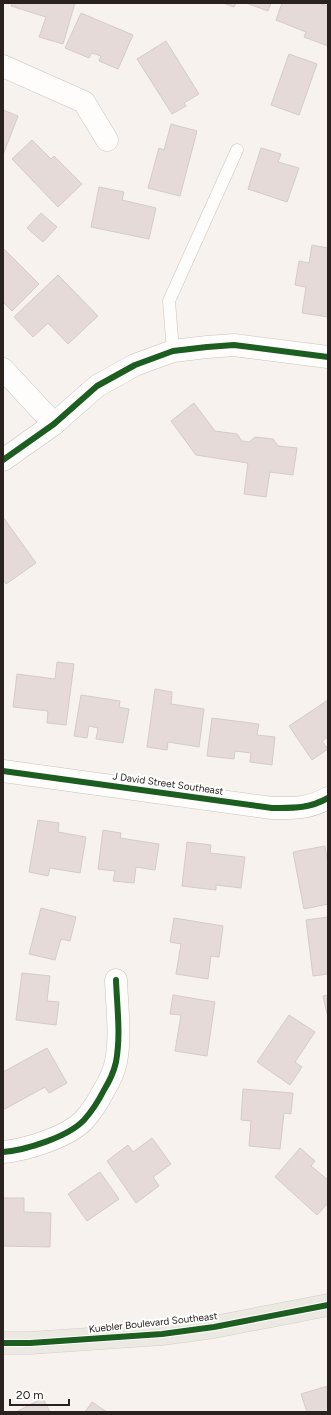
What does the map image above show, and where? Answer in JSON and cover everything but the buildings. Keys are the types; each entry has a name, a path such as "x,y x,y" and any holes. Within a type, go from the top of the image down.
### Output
{"main road":[{"name":"Kuebler Boulevard Southeast","path":"3,1343 30,1343 162,1334 228,1324 328,1305"}],"street":[{"path":"3,66 84,102 106,140"},
{"path":"3,460 54,424 97,386 135,365 173,351 234,345 328,357"},
{"path":"3,369 54,424"},
{"name":"J David Street Southeast","path":"3,771 272,808 308,807 318,804 328,798"},
{"path":"3,1152 40,1144 63,1134 83,1121 97,1102 107,1085 116,1063 118,1042 116,980"}],"lane":[{"path":"173,351 169,301 238,150"}],"cycle path":[{"path":"3,460 54,424 97,386 135,365 173,351 234,345 328,357"},
{"path":"3,771 272,808 294,808 307,806 321,802 328,798"},
{"path":"3,1152 23,1149 46,1142 68,1132 84,1120 100,1098 116,1062 118,1031 116,980"},
{"path":"3,1343 30,1343 162,1334 214,1327 328,1305"}]}
